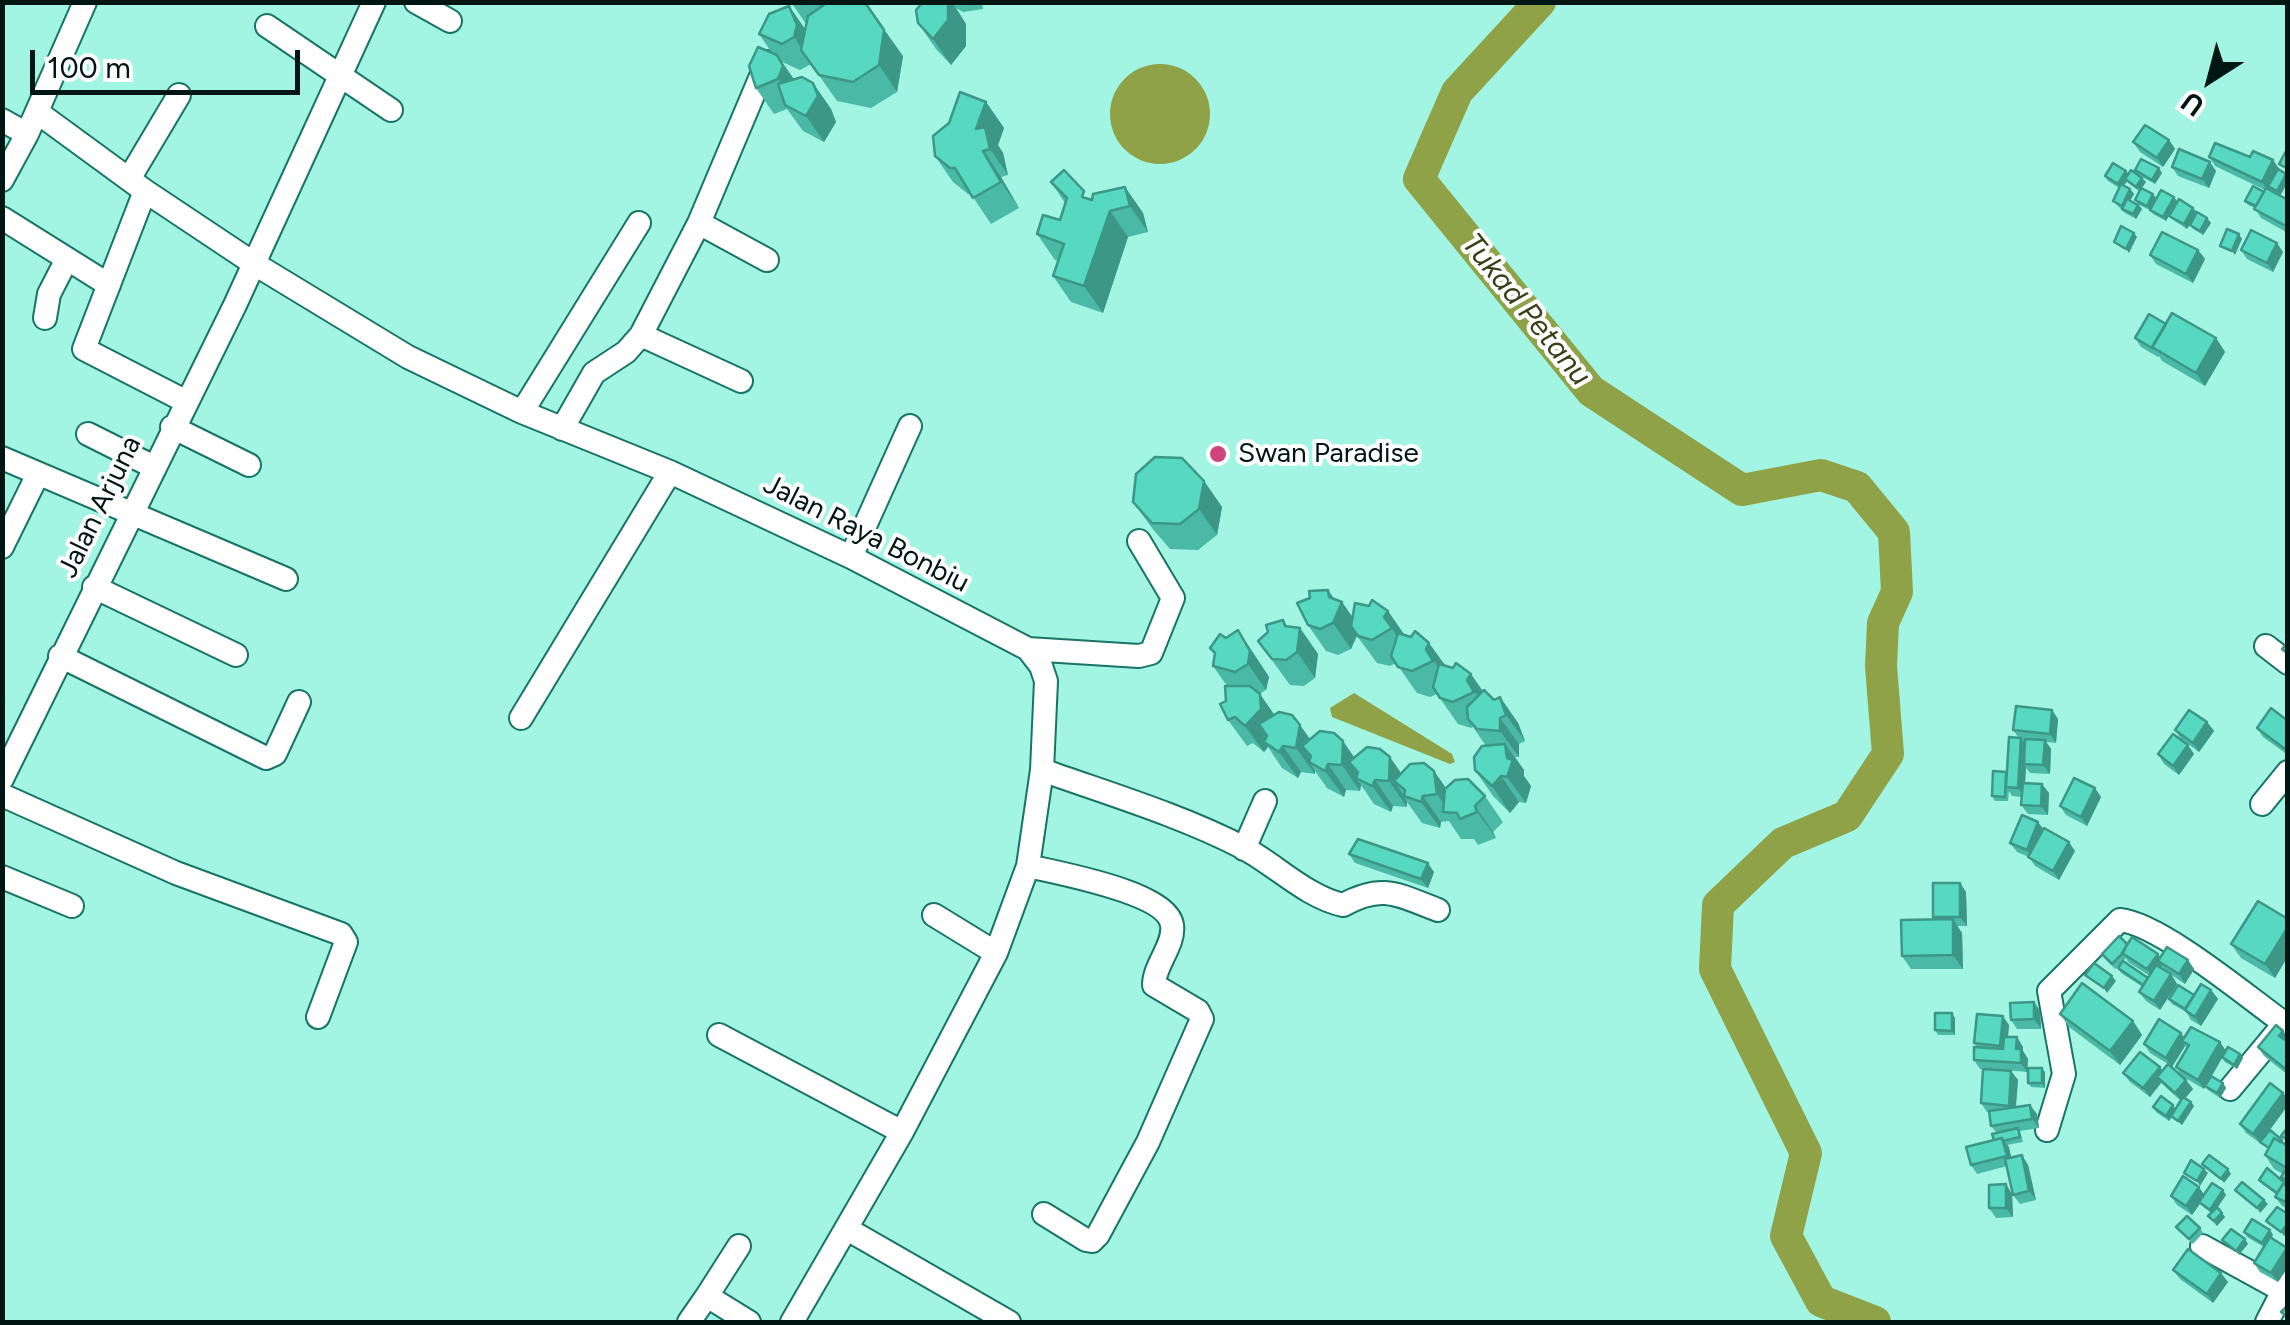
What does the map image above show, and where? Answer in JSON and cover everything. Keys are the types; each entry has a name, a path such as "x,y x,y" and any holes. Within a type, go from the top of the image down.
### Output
{"street":[{"path":"2,180 32,123 84,2"},
{"name":"Jalan Arjuna","path":"2,779 254,263 374,2"},
{"path":"416,2 450,21"},
{"path":"268,26 391,110"},
{"path":"562,429 594,373 626,352 641,336 699,223 777,39"},
{"path":"179,94 137,185 108,285 84,343 85,352 186,402"},
{"name":"Jalan Raya Bonbiu","path":"2,120 32,123 408,356 522,412 670,472 851,557 1028,649"},
{"path":"2,218 108,285"},
{"path":"522,412 639,223"},
{"path":"699,223 767,260"},
{"path":"46,318 49,294 67,259"},
{"path":"641,336 741,381"},
{"path":"851,557 910,426"},
{"path":"172,428 249,464"},
{"path":"88,434 154,466"},
{"path":"2,458 286,579"},
{"path":"520,718 670,472"},
{"path":"2,547 38,474"},
{"path":"1028,649 1139,656 1151,653 1173,598 1139,541"},
{"path":"94,587 236,655"},
{"path":"2266,646 2288,663"},
{"path":"792,1322 902,1132 996,954 1028,866 1042,770 1046,682 1041,666 1028,649"},
{"path":"60,656 266,758 275,754 299,702"},
{"path":"1042,770 1244,848 1307,886 1324,901 1343,906 1364,894 1387,890 1438,910"},
{"path":"2262,804 2288,772"},
{"path":"2,795 176,873 341,934 346,942 318,1017"},
{"path":"1244,848 1265,801"},
{"path":"1028,866 1123,890 1152,902 1169,916 1172,932 1154,976 1154,986 1198,1011 1202,1019 1148,1142 1098,1235 1086,1240 1044,1214"},
{"path":"2,877 72,906"},
{"path":"934,915 996,954"},
{"path":"2047,1130 2064,1074 2048,997 2050,988 2116,922 2132,922 2191,955 2286,1024 2230,1089"},
{"path":"719,1034 902,1132"},
{"path":"847,1229 1009,1322"},
{"path":"689,1322 739,1246"},
{"path":"2202,1246 2285,1286 2273,1320"},
{"path":"706,1296 749,1322"}],"shaded area":[{"path":"1160,64 1179,68 1195,79 1206,95 1210,114 1206,133 1195,149 1179,160 1160,164 1141,160 1125,149 1114,133 1110,114 1114,95 1125,79 1141,68"},
{"path":"1354,693 1452,754 1455,762 1450,764 1332,717 1330,708"}],"building":[{"path":"828,2 866,4 884,30 879,65 853,82 819,75 801,50 808,16"},
{"path":"923,2 948,2 948,20 933,39 918,23 916,10"},
{"path":"789,6 797,25 794,37 782,44 759,34 769,14"},
{"path":"758,47 777,55 783,66 778,79 756,88 749,66"},
{"path":"802,77 813,83 818,96 806,116 785,105 778,84"},
{"path":"960,92 986,102 976,129 985,127 990,149 983,151 1001,182 973,198 955,168 935,156 933,136 949,123"},
{"path":"2145,125 2169,140 2157,158 2133,142"},
{"path":"2215,143 2250,157 2253,151 2273,160 2262,182 2209,157"},
{"path":"2179,149 2210,162 2202,179 2172,167"},
{"path":"2288,152 2288,169 2279,164"},
{"path":"2141,159 2159,168 2152,180 2135,170"},
{"path":"2113,163 2126,171 2118,184 2105,176"},
{"path":"2278,169 2286,174 2277,191 2268,186"},
{"path":"1064,170 1084,191 1082,197 1092,200 1093,194 1125,187 1130,206 1110,211 1084,286 1053,276 1064,244 1037,234 1043,215 1060,220 1067,198 1051,182"},
{"path":"2131,170 2142,178 2136,187 2125,179"},
{"path":"2121,184 2130,189 2122,206 2113,201"},
{"path":"2253,186 2264,192 2256,206 2245,201"},
{"path":"2141,188 2153,194 2147,206 2135,200"},
{"path":"2266,188 2288,200 2286,226 2254,209"},
{"path":"2161,190 2174,197 2163,217 2150,210"},
{"path":"2127,199 2138,205 2133,214 2122,209"},
{"path":"2179,199 2193,208 2184,224 2169,216"},
{"path":"2197,212 2207,218 2200,231 2190,225"},
{"path":"2121,226 2134,233 2126,249 2114,242"},
{"path":"2227,229 2239,234 2232,251 2220,246"},
{"path":"2251,230 2277,243 2267,263 2241,250"},
{"path":"2162,232 2198,250 2186,274 2150,255"},
{"path":"2172,313 2216,338 2196,373 2152,347"},
{"path":"2149,314 2166,324 2152,348 2135,338"},
{"path":"1155,457 1182,458 1204,481 1199,509 1180,524 1152,523 1133,502 1136,474"},
{"path":"1328,590 1329,597 1342,602 1333,623 1320,629 1308,625 1297,603 1310,598 1309,591"},
{"path":"1372,600 1388,611 1384,617 1392,628 1372,640 1358,636 1351,626 1355,603 1369,606"},
{"path":"1283,620 1285,626 1300,628 1297,652 1286,660 1272,659 1258,641 1268,632 1266,625"},
{"path":"1238,630 1250,651 1248,664 1235,672 1213,666 1215,653 1210,648 1220,634 1226,638"},
{"path":"1415,631 1429,643 1426,649 1433,661 1412,671 1398,667 1391,656 1398,633 1411,637"},
{"path":"1456,663 1471,674 1467,680 1474,692 1453,702 1440,698 1433,687 1439,664 1453,668"},
{"path":"1225,686 1250,686 1260,694 1261,709 1245,726 1235,717 1228,720 1220,704 1226,701"},
{"path":"1484,690 1494,700 1500,697 1506,715 1500,718 1500,731 1477,729 1468,719 1467,707"},
{"path":"2016,706 2052,710 2050,734 2013,730"},
{"path":"2271,708 2288,721 2285,749 2257,728"},
{"path":"2189,710 2207,722 2193,743 2175,730"},
{"path":"1279,712 1292,715 1300,725 1296,748 1283,746 1279,752 1264,742 1267,736 1259,724"},
{"path":"1320,731 1334,733 1343,741 1342,765 1328,764 1325,771 1309,762 1311,756 1302,746"},
{"path":"2173,734 2188,745 2173,766 2158,754"},
{"path":"2009,737 2021,738 2018,788 2006,787"},
{"path":"2025,739 2045,740 2043,765 2024,764"},
{"path":"1505,744 1507,758 1513,760 1507,777 1501,776 1492,786 1475,770 1474,757 1482,746"},
{"path":"1367,747 1380,749 1390,757 1389,781 1375,780 1372,786 1356,778 1358,772 1349,762"},
{"path":"1424,763 1434,771 1437,794 1423,796 1421,802 1404,796 1405,790 1394,781 1410,764"},
{"path":"1993,771 2006,772 2005,797 1992,796"},
{"path":"2074,778 2095,788 2081,817 2060,806"},
{"path":"1468,779 1485,796 1475,806 1477,812 1460,819 1457,813 1443,812 1445,789 1455,780"},
{"path":"2023,783 2042,784 2041,806 2021,805"},
{"path":"2022,815 2038,822 2027,850 2010,843"},
{"path":"2044,828 2069,842 2053,871 2028,857"},
{"path":"1358,839 1428,863 1421,879 1349,854"},
{"path":"1933,883 1960,883 1960,917 1933,917"},
{"path":"2258,901 2288,919 2288,927 2265,964 2231,944"},
{"path":"1953,919 1953,955 1902,956 1901,920"},
{"path":"2119,936 2127,944 2112,964 2102,954"},
{"path":"2132,937 2158,954 2147,969 2122,953"},
{"path":"2167,947 2188,960 2179,974 2158,961"},
{"path":"2123,961 2148,978 2143,985 2118,968"},
{"path":"2094,963 2112,976 2104,988 2085,975"},
{"path":"2156,965 2171,974 2154,1001 2139,992"},
{"path":"2082,983 2133,1021 2110,1051 2060,1014"},
{"path":"2201,984 2211,990 2195,1017 2185,1010"},
{"path":"2178,985 2194,995 2185,1009 2169,999"},
{"path":"2034,1002 2034,1019 2011,1020 2010,1003"},
{"path":"1935,1013 1952,1013 1952,1031 1935,1030"},
{"path":"1977,1014 2003,1016 2000,1046 1974,1043"},
{"path":"2159,1019 2181,1033 2166,1058 2144,1044"},
{"path":"2276,1025 2283,1031 2279,1036 2288,1042 2288,1071 2258,1047"},
{"path":"2191,1027 2220,1042 2198,1080 2176,1067 2189,1045 2182,1041"},
{"path":"2004,1037 2017,1037 2021,1063 1974,1060 1974,1047 2003,1049"},
{"path":"2228,1047 2240,1054 2234,1065 2222,1057"},
{"path":"2140,1052 2160,1067 2143,1088 2123,1073"},
{"path":"2168,1064 2186,1080 2175,1093 2157,1077"},
{"path":"2028,1068 2042,1068 2042,1083 2028,1083"},
{"path":"1983,1069 2011,1071 2009,1106 1981,1103"},
{"path":"2211,1076 2223,1083 2217,1093 2205,1086"},
{"path":"2270,1083 2283,1093 2253,1134 2240,1124"},
{"path":"2161,1096 2173,1105 2166,1116 2153,1107"},
{"path":"2183,1097 2191,1102 2178,1121 2171,1116"},
{"path":"2030,1105 2032,1119 1991,1126 1989,1111"},
{"path":"2018,1128 2020,1137 1994,1140 1992,1134"},
{"path":"2270,1130 2282,1140 2274,1138 2269,1148 2260,1142"},
{"path":"2002,1138 2007,1156 1971,1165 1966,1147"},
{"path":"2274,1138 2288,1146 2288,1181 2281,1177 2287,1168 2265,1155"},
{"path":"2022,1155 2029,1191 2013,1195 2005,1159"},
{"path":"2209,1155 2228,1169 2221,1179 2202,1164"},
{"path":"2191,1160 2204,1169 2197,1181 2184,1173"},
{"path":"2267,1168 2285,1183 2277,1193 2259,1180"},
{"path":"2183,1176 2199,1187 2186,1206 2171,1196"},
{"path":"2242,1182 2264,1200 2257,1208 2235,1190"},
{"path":"2212,1183 2223,1190 2210,1210 2199,1202"},
{"path":"2006,1184 2006,1208 1989,1208 1989,1185"},
{"path":"2283,1184 2288,1186 2288,1203 2275,1197"},
{"path":"2217,1207 2222,1213 2214,1221 2208,1216"},
{"path":"2277,1207 2288,1214 2288,1223 2281,1232 2266,1221"},
{"path":"2187,1216 2200,1228 2189,1239 2176,1227"},
{"path":"2252,1219 2270,1230 2262,1243 2244,1232"},
{"path":"2231,1229 2245,1239 2236,1251 2222,1240"},
{"path":"2270,1237 2287,1248 2271,1273 2254,1263"},
{"path":"2188,1249 2221,1273 2207,1294 2173,1270"}],"waterway":[{"name":"Tukad Petanu","path":"1540,2 1457,92 1419,179 1591,391 1742,490 1821,475 1857,487 1894,532 1897,592 1883,623 1881,666 1888,754 1847,816 1783,843 1718,905 1715,969 1806,1153 1786,1236 1821,1301 1875,1322"}],"place":[{"name":"Swan Paradise","path":"1218,454"}]}
